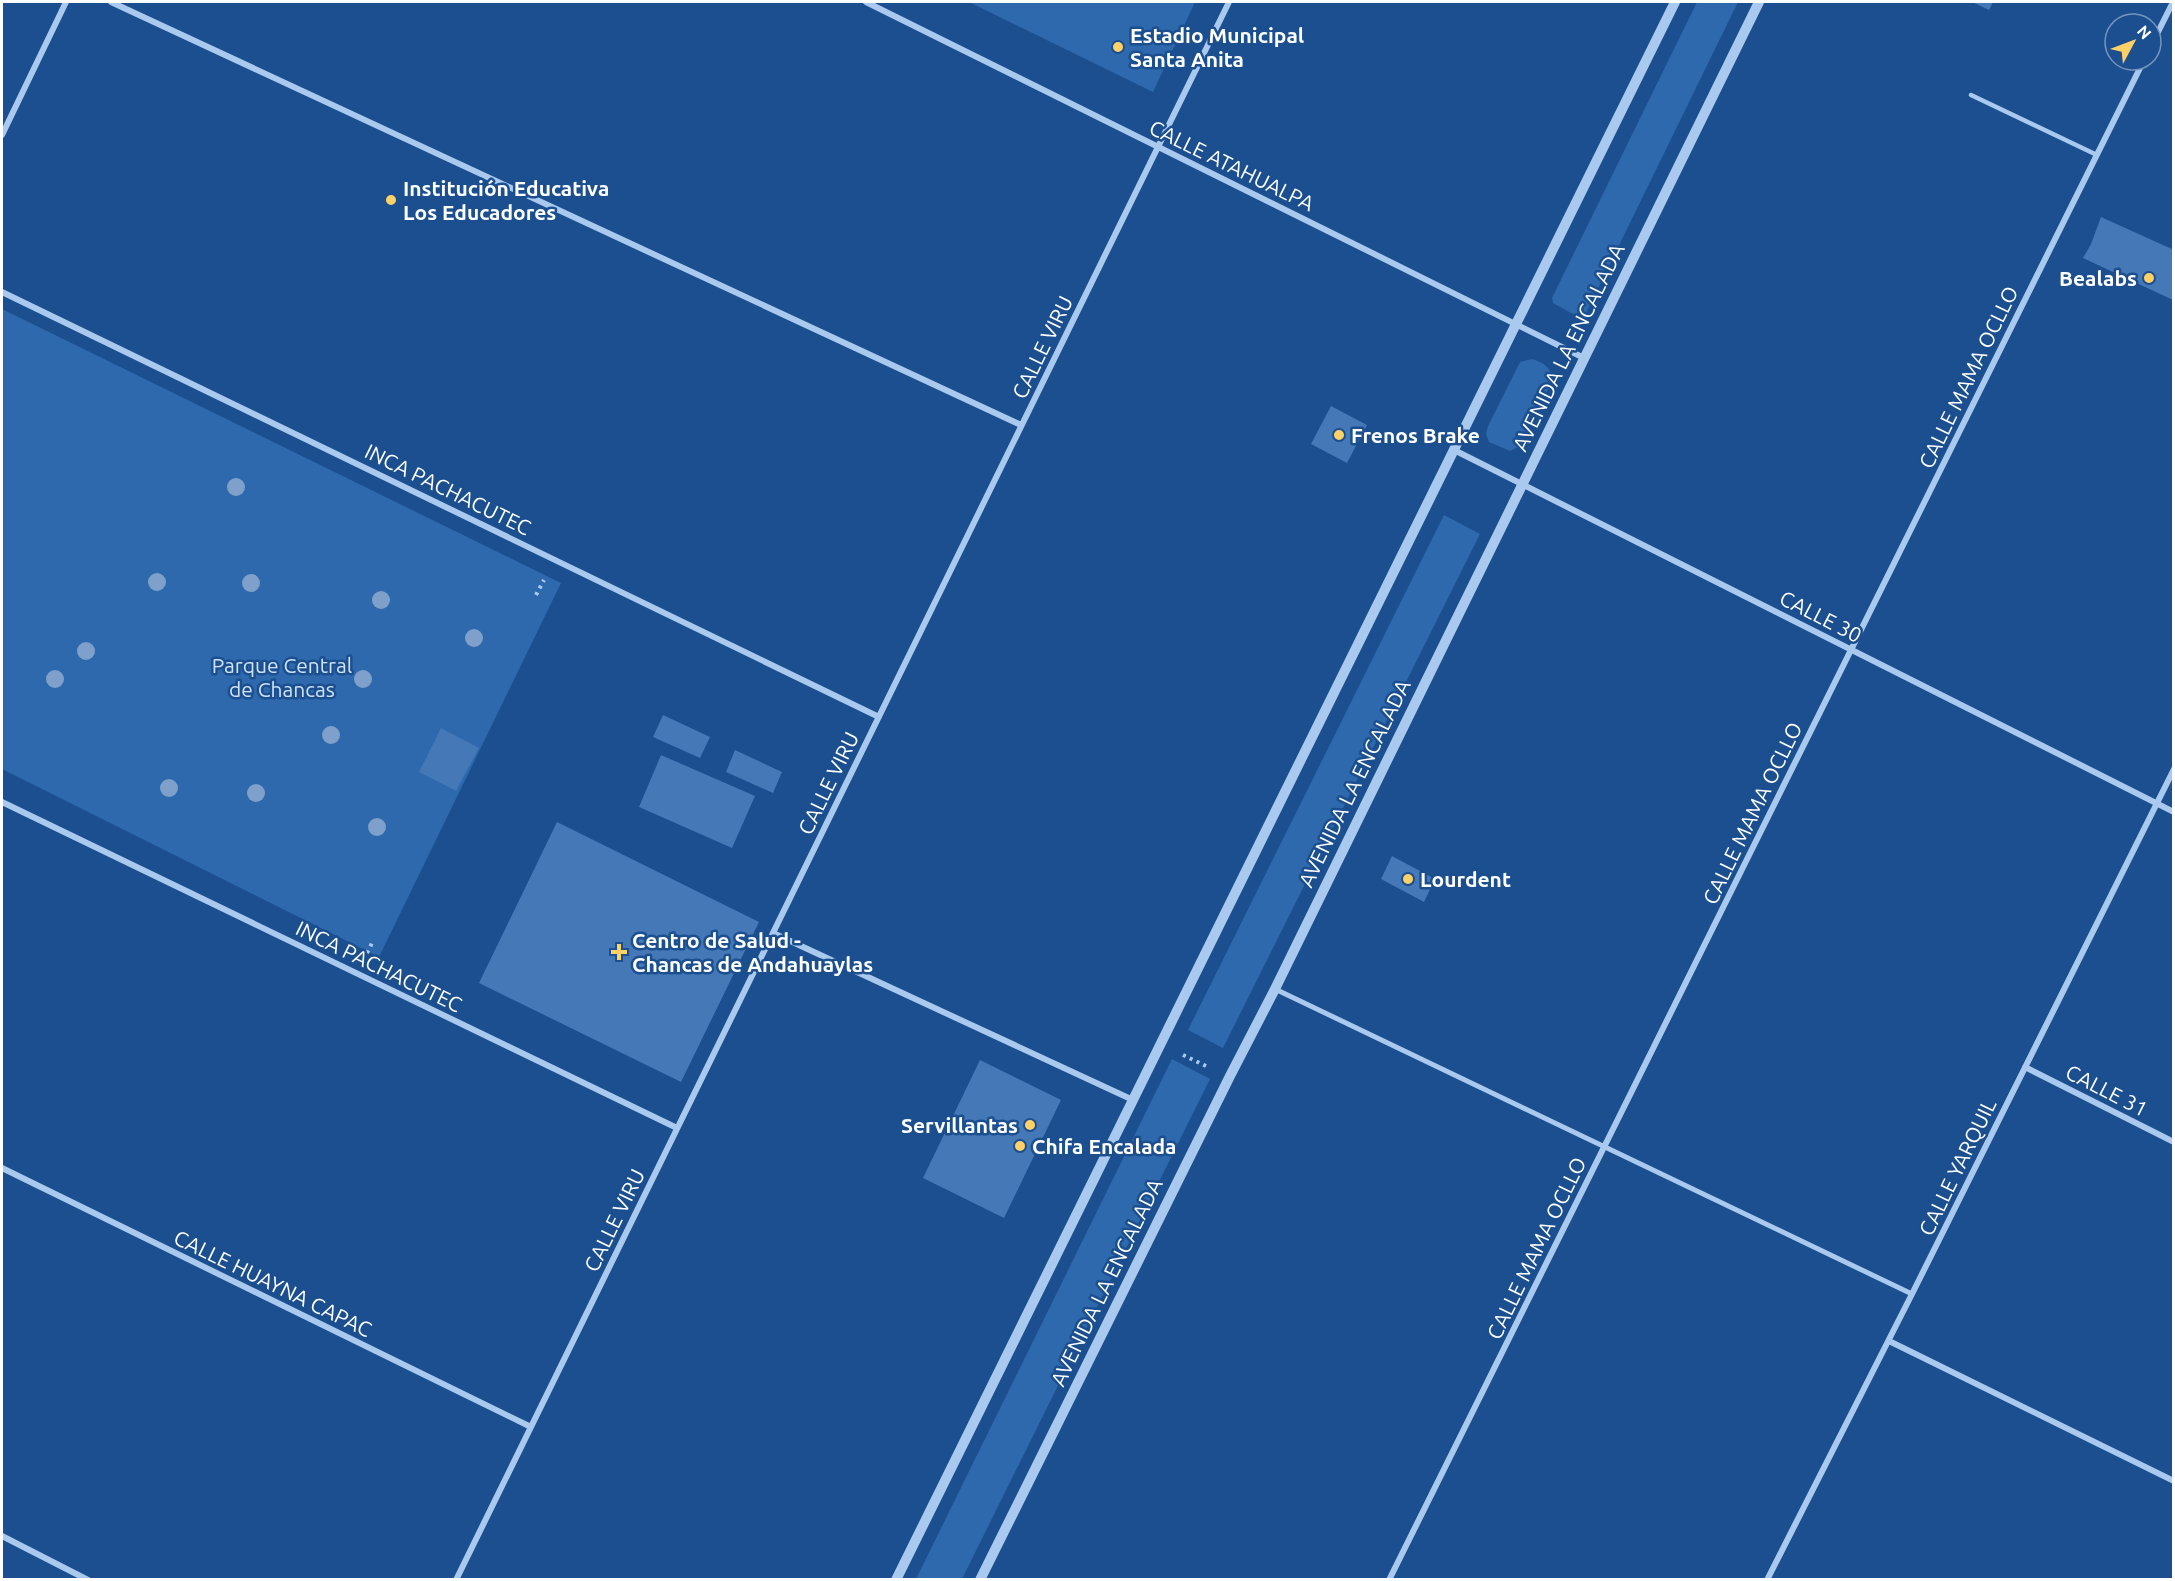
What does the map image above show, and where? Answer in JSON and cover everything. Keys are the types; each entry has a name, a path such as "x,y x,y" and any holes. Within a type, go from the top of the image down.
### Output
{"street":[{"path":"2,135 66,2"},
{"path":"111,2 1021,425"},
{"name":"CALLE ATAHUALPA","path":"866,2 1584,358"},
{"name":"CALLE VIRU","path":"456,1580 1229,2"},
{"path":"896,1580 1675,2"},
{"name":"AVENIDA LA ENCALADA","path":"980,1580 1275,989 1759,2"},
{"path":"2163,22 2173,2"},
{"name":"CALLE MAMA OCLLO","path":"1389,1580 2138,72"},
{"name":"INCA PACHACUTEC","path":"2,292 879,717"},
{"name":"CALLE 30","path":"1454,450 2174,812"},
{"name":"CALLE YARQUIL","path":"1767,1580 1889,1341 2174,769"},
{"name":"INCA PACHACUTEC","path":"2,802 677,1128"},
{"path":"773,933 1133,1100"},
{"path":"1275,989 1912,1294"},
{"name":"CALLE 31","path":"2025,1067 2174,1142"},
{"name":"CALLE HUAYNA CAPAC","path":"2,1168 531,1427"},
{"path":"1889,1341 2174,1482"},
{"path":"2,1536 88,1580"}],"lane":[{"path":"1971,95 2097,155"}],"path":[{"path":"1160,1045 1230,1076"}],"green space":[{"name":"Estadio Municipal Santa Anita","path":"969,2 1195,2 1153,92"},
{"path":"1697,2 1738,2 1584,317 1571,313 1553,303 1552,298"},
{"name":"Parque Central de Chancas","path":"2,309 561,583 379,957 2,769"},
{"path":"1532,359 1546,366 1553,380 1518,447 1510,451 1489,442 1486,434 1520,362"},
{"path":"1444,515 1480,534 1223,1048 1188,1030"},
{"path":"1172,1059 1210,1079 962,1579 916,1579"}],"building":[{"path":"1972,2 1993,2 1989,10"},
{"name":"Bealabs","path":"2101,217 2174,250 2173,300 2083,258"},
{"name":"Frenos Brake","path":"1331,406 1367,425 1347,463 1311,444"},
{"path":"663,715 710,737 700,758 653,737"},
{"path":"441,728 479,748 456,791 419,772"},
{"path":"735,750 782,772 773,793 726,772"},
{"path":"661,755 755,796 732,848 639,807"},
{"name":"Centro de Salud - Chancas de Andahuaylas","path":"557,822 759,922 681,1082 479,983"},
{"name":"Lourdent","path":"1392,856 1435,879 1424,902 1381,879"},
{"path":"980,1060 1061,1100 1004,1218 923,1178"}],"place":[{"name":"Estadio Municipal Santa Anita","path":"1118,47"},
{"name":"Institución Educativa Los Educadores","path":"391,200"},
{"name":"Bealabs","path":"2149,278"},
{"name":"Frenos Brake","path":"1339,435"},
{"name":"Lourdent","path":"1408,879"},
{"name":"Centro de Salud - Chancas de Andahuaylas","path":"619,952"},
{"name":"Servillantas","path":"1030,1125"},
{"name":"Chifa Encalada","path":"1020,1146"}]}
